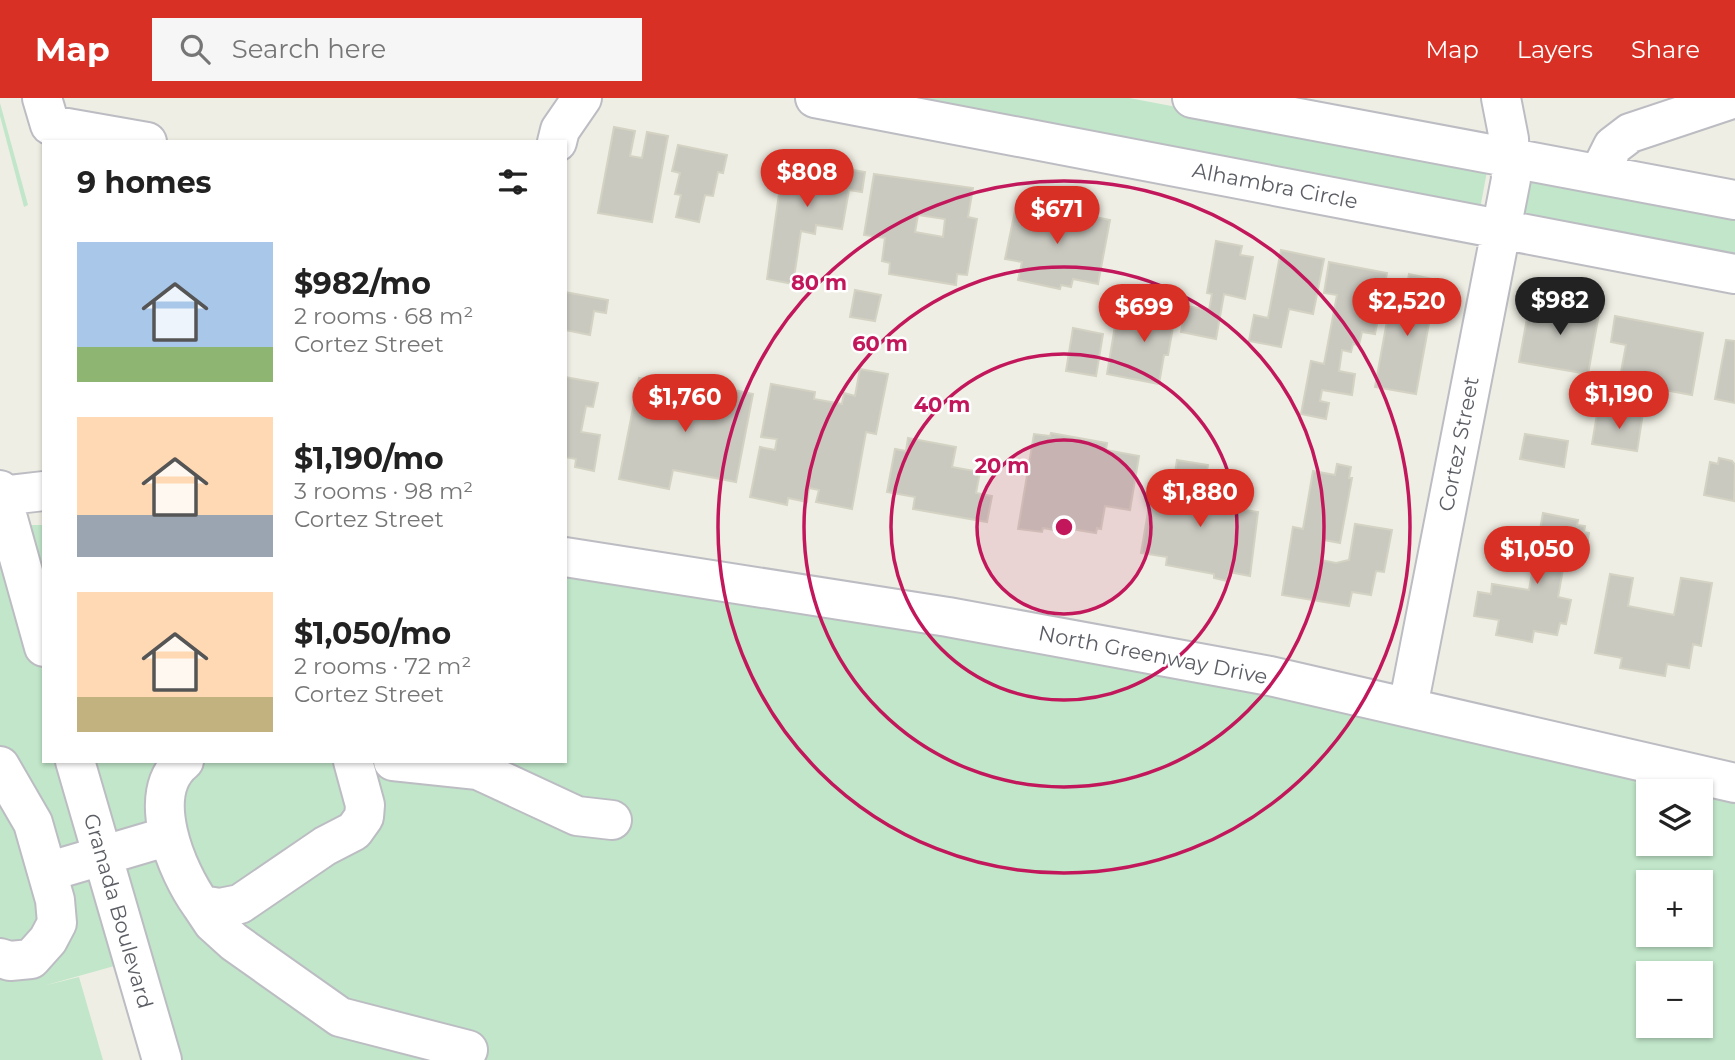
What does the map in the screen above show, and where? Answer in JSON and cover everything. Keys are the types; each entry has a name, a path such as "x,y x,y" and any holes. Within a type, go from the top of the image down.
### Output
{"street":[{"path":"42,98 50,125 136,140"},
{"path":"558,140 560,130 582,98"},
{"name":"Alhambra Circle","path":"814,98 1735,274"},
{"path":"1192,98 1735,200"},
{"name":"Cortez Street","path":"1408,707 1511,179 1511,159 1501,98"},
{"path":"1599,174 1613,146 1630,133 1735,99"},
{"path":"42,491 1,494 42,640"},
{"name":"North Greenway Drive","path":"567,557 1045,634 1270,676 1735,783"},
{"name":"Granada Boulevard","path":"76,763 162,1060"},
{"path":"180,763 166,788 164,809 169,836 185,882 214,923 234,942 340,1017 468,1050"},
{"path":"201,905 220,908 240,904 324,846 354,831 364,817 365,805 353,763"},
{"path":"414,763 478,769 577,816 612,820"},
{"path":"0,766 17,790 33,823 47,872 57,923 48,940 31,958 10,961 0,958"},
{"path":"47,872 169,836"}],"green space":[{"path":"856,98 1129,98 1488,166 1479,214"},
{"path":"0,103 28,205 24,207 0,116"},
{"path":"1529,173 1735,213 1735,264 1520,223"},
{"path":"0,525 42,525 42,763 567,763 567,573 1034,644 1657,779 1636,779 1636,856 1713,856 1713,791 1735,796 1735,1060 162,1060 132,961 43,986 79,977 103,1060 0,1060"}],"building":[{"path":"614,127 635,131 630,156 642,158 647,132 668,136 652,222 598,213"},
{"path":"678,145 727,155 723,173 718,172 713,196 705,195 699,222 676,217 681,195 675,194 680,173 672,171"},
{"path":"784,158 865,172 862,192 849,190 842,229 816,225 815,234 801,231 793,284 767,279"},
{"path":"874,174 973,188 968,217 977,219 967,275 957,274 956,285 889,274 890,263 882,261 885,238 864,235","holes":["918,215 945,219 943,237 915,232"]},
{"path":"1017,201 1110,220 1098,284 1073,279 1071,287 1061,285 1060,289 1018,280 1022,262 1005,259"},
{"path":"1216,241 1242,246 1240,255 1253,257 1245,299 1224,294 1216,339 1181,332 1186,306 1209,310 1212,294 1207,293"},
{"path":"1281,250 1324,259 1313,314 1289,309 1281,347 1249,341 1254,315 1268,318"},
{"path":"1329,262 1387,273 1375,334 1362,332 1359,345 1353,344 1351,352 1342,350 1339,371 1355,374 1352,395 1322,390 1320,401 1329,403 1326,419 1301,414 1311,361 1324,364 1337,295 1324,293"},
{"path":"1409,274 1437,280 1416,394 1375,387 1389,310 1402,312"},
{"path":"855,290 881,295 875,321 850,317"},
{"path":"567,292 608,300 606,313 594,311 590,335 567,330"},
{"path":"1150,295 1178,300 1168,355 1164,355 1159,384 1107,374 1115,326 1143,331"},
{"path":"1530,302 1600,308 1588,374 1519,362"},
{"path":"1615,316 1703,333 1692,395 1632,384 1634,374 1621,372 1626,345 1611,342"},
{"path":"1073,328 1103,334 1096,376 1066,371"},
{"path":"1726,340 1735,341 1735,403 1715,399"},
{"path":"860,369 888,374 876,434 866,432 852,509 816,502 819,490 809,488 807,502 788,498 787,505 750,497 760,447 775,450 777,439 761,437 771,384 815,392 814,399 842,404 844,393 855,396"},
{"path":"567,377 598,383 593,407 586,406 581,432 600,435 594,471 575,467 576,459 567,457"},
{"path":"639,378 681,386 678,404 701,409 706,384 753,394 736,482 673,470 669,489 619,479"},
{"path":"1624,410 1643,413 1637,451 1592,444 1597,414 1622,418"},
{"path":"1051,433 1107,443 1106,450 1139,456 1130,510 1105,506 1101,529 1097,528 1096,533 1065,528 1065,532 1043,528 1042,532 1018,529 1034,434 1050,436"},
{"path":"1525,434 1568,441 1564,467 1520,459"},
{"path":"908,438 956,447 952,467 980,472 976,493 992,496 987,522 913,509 915,497 887,492 895,449 906,451"},
{"path":"1719,458 1732,461 1735,465 1734,501 1704,495 1710,462 1718,464"},
{"path":"1177,460 1208,465 1201,503 1258,512 1250,576 1229,572 1227,581 1214,578 1214,574 1166,565 1167,557 1141,553 1150,500 1170,503"},
{"path":"1337,464 1351,467 1349,478 1352,478 1340,543 1324,540 1321,560 1336,563 1349,560 1355,524 1392,530 1384,572 1376,571 1371,595 1352,592 1349,606 1282,595 1293,527 1303,529 1313,471 1335,475"},
{"path":"1543,513 1578,520 1577,525 1585,526 1584,532 1589,533 1586,551 1567,547 1558,597 1571,600 1566,624 1560,623 1557,635 1534,631 1532,642 1496,635 1499,620 1474,616 1478,592 1491,594 1492,584 1529,590"},
{"path":"1610,574 1633,578 1628,606 1674,615 1681,578 1712,583 1701,646 1693,644 1689,668 1667,664 1665,676 1620,668 1622,658 1595,653"}]}
